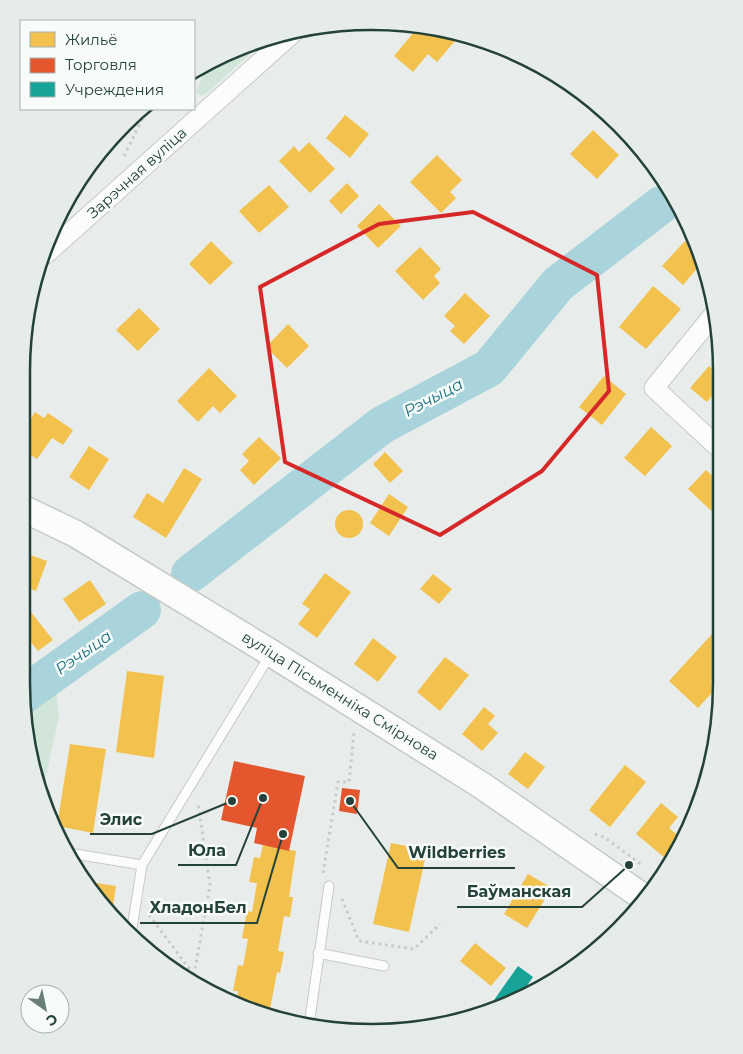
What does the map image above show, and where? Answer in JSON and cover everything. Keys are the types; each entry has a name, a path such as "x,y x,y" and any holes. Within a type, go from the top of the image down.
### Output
{"main road":[{"name":"вуліца Пісьменніка Смірнова","path":"30,512 76,534 271,653 481,785 639,894"}],"street":[{"name":"Зарэчная вуліца","path":"54,247 283,42"},
{"path":"709,321 654,388 713,442"}],"lane":[{"path":"131,925 142,864 271,653"},
{"path":"77,854 142,864"},
{"path":"310,1018 329,886"},
{"path":"318,953 384,966"}],"path":[{"path":"354,731 349,782 338,782 322,881 340,893 360,941 414,949 440,924"},
{"path":"194,780 210,885 194,974"},
{"path":"136,898 192,972"}],"highlighted area":[{"path":"473,212 597,275 609,391 542,471 440,535 285,462 260,287 379,224"}],"green space":[{"path":"253,51 202,96 196,92 203,75 220,65"},
{"path":"33,674 56,686 59,716 45,781 33,727 30,676"}],"building: Жильё":[{"path":"413,33 455,41 437,62 428,54 413,72 394,56"},
{"path":"345,115 369,134 350,158 326,138"},
{"path":"593,130 619,155 597,179 570,154"},
{"path":"309,142 335,169 310,193 279,161 294,146 299,152"},
{"path":"437,155 462,180 450,192 456,198 441,213 410,182"},
{"path":"347,183 359,196 341,214 329,201"},
{"path":"269,185 289,207 259,233 239,211"},
{"path":"379,204 401,226 378,248 357,226"},
{"path":"211,241 233,263 210,285 189,264"},
{"path":"685,241 688,243 697,269 683,285 662,266"},
{"path":"420,247 441,269 434,276 440,283 423,300 395,271"},
{"path":"653,286 681,309 646,349 619,327"},
{"path":"465,293 490,316 464,344 450,331 455,326 444,316"},
{"path":"139,308 160,329 138,351 116,330"},
{"path":"288,324 309,346 287,368 266,347"},
{"path":"709,366 713,370 713,395 707,402 690,388"},
{"path":"209,368 237,396 220,413 213,406 198,422 177,401"},
{"path":"604,376 626,394 602,425 579,407"},
{"path":"35,412 44,418 48,413 73,430 63,445 52,438 37,459 30,455 30,420"},
{"path":"651,427 672,446 645,476 624,458"},
{"path":"259,437 281,458 254,485 240,470 249,461 242,454"},
{"path":"89,446 109,459 89,490 69,477"},
{"path":"385,452 403,471 390,483 373,464"},
{"path":"184,468 202,479 166,538 133,517 147,493 163,503"},
{"path":"706,470 713,476 713,512 688,489"},
{"path":"389,494 408,507 389,536 370,523"},
{"path":"349,510 359,514 363,524 359,534 349,538 339,534 335,524 339,514"},
{"path":"30,555 47,561 36,591 30,589"},
{"path":"325,573 351,592 317,638 298,624 310,609 302,604"},
{"path":"433,574 452,589 439,604 420,589"},
{"path":"90,580 106,604 79,622 63,599"},
{"path":"30,611 53,640 38,651 30,641"},
{"path":"713,635 713,692 698,708 669,681"},
{"path":"373,638 397,657 378,682 354,664"},
{"path":"445,657 469,675 440,711 417,692"},
{"path":"127,671 164,676 154,758 116,752"},
{"path":"484,707 495,716 488,724 498,733 482,751 462,734"},
{"path":"70,744 106,749 93,833 62,827 58,818"},
{"path":"525,752 545,767 528,789 508,774"},
{"path":"625,765 646,782 610,827 589,810"},
{"path":"661,803 678,817 669,828 677,835 664,857 636,834"},
{"path":"391,843 427,850 409,932 373,924"},
{"path":"263,845 296,851 289,897 293,897 290,917 284,916 278,951 284,952 280,973 277,972 270,1008 237,996 238,991 233,991 238,965 243,966 248,939 242,938 247,911 252,912 257,883 249,882 254,857 260,858"},
{"path":"528,874 552,888 527,928 504,914"},
{"path":"96,883 116,886 113,906"},
{"path":"475,943 506,968 491,986 460,961"}],"building: Торговля":[{"path":"234,761 305,776 289,851 254,843 257,828 221,820"},
{"path":"342,788 360,790 357,814 339,811"}],"building: Учреждения":[{"path":"518,966 533,977 526,987 493,1001"}],"waterway":[{"name":"Рэчыца","path":"190,574 382,425 489,368 558,284 661,205"},
{"name":"Рэчыца","path":"30,690 142,610"}],"place":[{"name":"Юла","path":"263,798"},
{"name":"Элис","path":"232,801"},
{"name":"Wildberries","path":"350,801"},
{"name":"ХладонБел","path":"283,834"},
{"name":"Баўманская","path":"629,865"}]}
